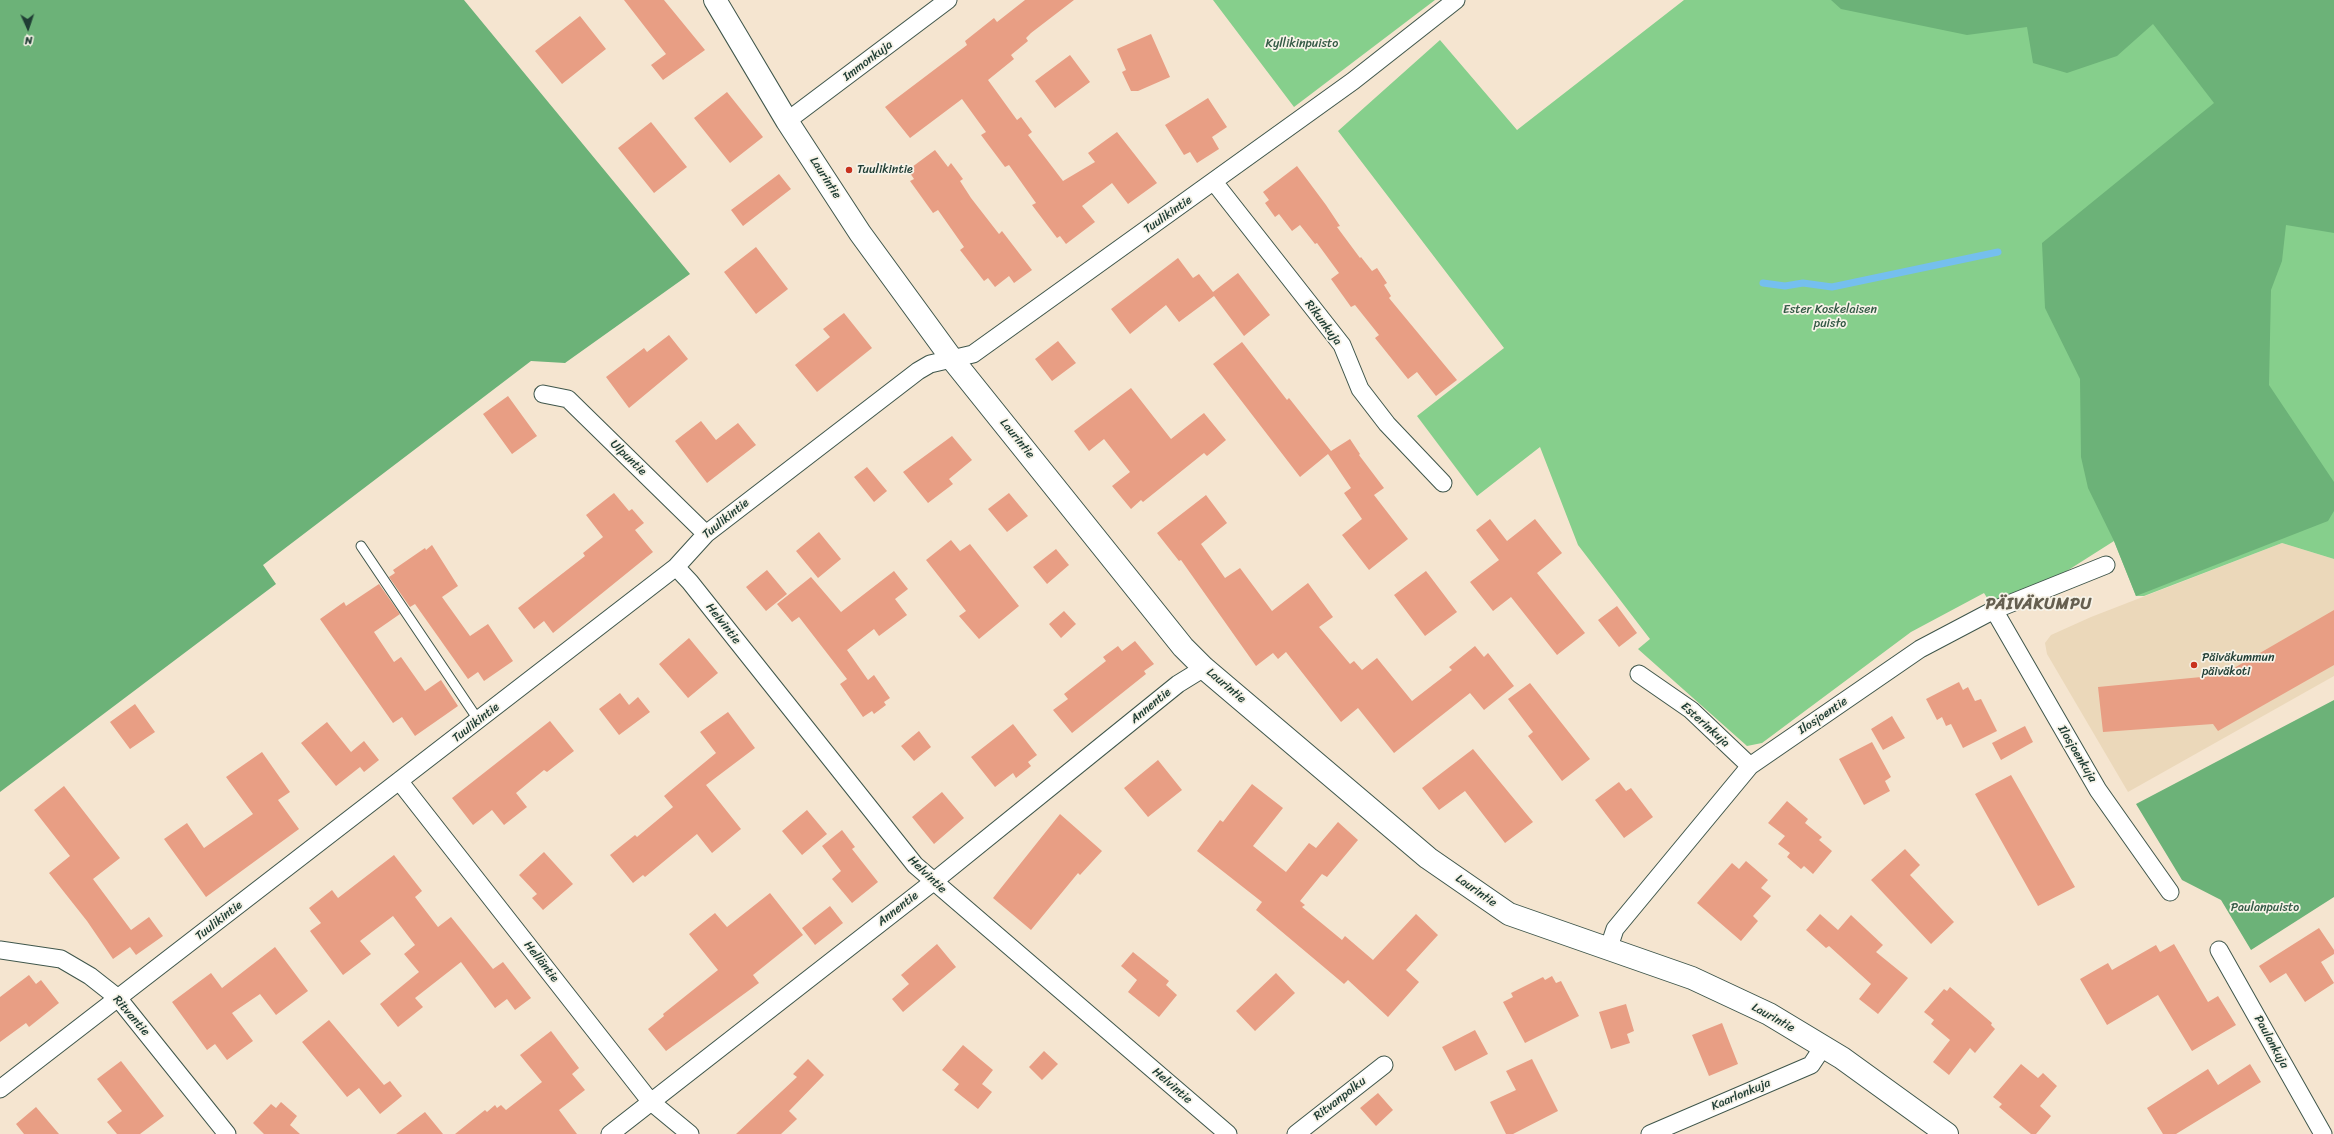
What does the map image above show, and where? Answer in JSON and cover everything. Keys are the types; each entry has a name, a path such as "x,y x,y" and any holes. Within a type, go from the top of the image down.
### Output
{"street":[{"name":"Laurintie","path":"715,0 787,121 860,233 952,359 1183,647 1204,668 1428,858 1510,914 1608,950 1692,978 1769,1014 1842,1058 1947,1134"},
{"name":"Immonkuja","path":"787,121 948,0"},
{"name":"Tuulikintie","path":"0,1089 400,782 676,567 706,534 918,371 930,364 973,354 1353,81 1456,0"},
{"name":"Rikunkuja","path":"1214,182 1342,345 1360,389 1387,424 1443,483"},
{"name":"Ulpuntie","path":"543,394 568,399 706,534"},
{"name":"Ilosjoentie","path":"1608,950 1616,929 1750,766 1920,649 1994,610 2106,566"},
{"name":"Helvintie","path":"676,567 690,582 915,865 1228,1134"},
{"name":"Ilosjoenkuja","path":"1994,610 2098,790 2170,892"},
{"name":"Annentie","path":"610,1134 650,1101 933,882 1172,689 1204,668"},
{"name":"Esterinkuja","path":"1639,674 1691,710 1750,766"},
{"name":"Helläntie","path":"400,782 650,1101 690,1134"},
{"name":"Ritvantie","path":"0,950 61,959 90,976 118,998 227,1134"},
{"name":"Paulankuja","path":"2219,950 2323,1134"},
{"name":"Kaarlonkuja","path":"1650,1134 1810,1065 1824,1047"},
{"name":"Ritvanpolku","path":"1296,1134 1384,1065"}],"lane":[{"path":"361,546 478,721"}],"shaded area":[{"name":"Päiväkummun päiväkoti","path":"2282,543 2334,559 2334,676 2128,792 2047,654 2045,643 2051,635 2091,617"}],"green space":[{"path":"0,0 464,0 690,274 565,363 531,361 263,565 276,584 0,792"},
{"name":"Kyllikinpuisto","path":"1213,0 1435,0 1294,107"},
{"name":"Ester Koskelaisen puisto","path":"1684,0 2334,0 2334,559 2282,543 2144,596 2136,596 2114,541 2040,588 1991,604 1984,593 1911,632 1762,743 1747,746 1638,649 1650,639 1578,545 1540,447 1477,496 1417,416 1504,348 1338,131 1440,40 1517,130"},
{"path":"1831,0 2334,0 2334,233 2286,225 2282,261 2271,290 2269,385 2334,482 2334,511 2328,521 2136,596 2114,541 2088,488 2081,457 2080,379 2045,308 2042,243 2214,103 2153,24 2117,56 2067,73 2033,63 2027,27 1967,35 1841,9"},
{"name":"Paulanpuisto","path":"2334,700 2334,897 2251,950 2221,900 2182,880 2136,804"}],"building":[{"path":"624,0 664,0 705,50 663,80 651,65 666,54"},
{"path":"1025,0 1074,0 1031,33 1026,38 1028,41 1011,55 1014,59 988,80 1017,120 1021,117 1032,132 1028,135 1063,181 1095,162 1088,153 1117,132 1157,183 1128,204 1112,183 1082,206 1095,222 1066,244 1060,236 1057,238 1032,205 1036,203 1009,165 1005,167 981,135 986,132 962,99 910,138 885,107 967,45 965,41 994,18 997,22"},
{"path":"580,16 606,49 562,84 535,51"},
{"path":"1151,34 1170,77 1138,91 1131,91 1122,72 1126,70 1117,49"},
{"path":"1070,55 1090,82 1055,108 1035,81"},
{"path":"727,92 763,137 730,163 694,118"},
{"path":"1208,98 1227,127 1212,137 1219,149 1197,163 1190,152 1184,155 1165,125"},
{"path":"651,122 687,167 654,193 618,148"},
{"path":"935,150 948,167 951,163 963,179 960,181 971,198 999,234 1002,231 1032,270 1014,283 1009,276 995,287 988,278 984,281 960,250 964,247 938,210 933,213 910,181 914,179 908,170"},
{"path":"1297,166 1326,205 1340,226 1337,227 1360,258 1361,257 1372,271 1377,268 1387,283 1384,285 1391,296 1389,298 1457,380 1436,396 1417,372 1408,379 1375,338 1379,335 1355,305 1351,307 1331,279 1339,273 1317,243 1315,244 1300,225 1292,231 1279,214 1275,217 1265,203 1269,200 1263,192"},
{"path":"779,174 791,189 743,226 731,210"},
{"path":"756,247 788,289 756,314 724,272"},
{"path":"1178,258 1193,278 1199,274 1213,292 1238,273 1270,315 1244,336 1214,296 1179,322 1166,305 1130,334 1111,309"},
{"path":"844,313 872,348 817,392 795,365 830,337 823,329"},
{"path":"669,335 688,359 629,408 606,377 644,348 647,352"},
{"path":"1058,341 1076,363 1052,381 1035,359"},
{"path":"1242,342 1287,400 1289,398 1331,451 1350,439 1360,454 1359,455 1384,488 1374,495 1408,539 1369,570 1342,535 1362,519 1344,493 1351,488 1328,454 1300,477 1213,364"},
{"path":"1131,388 1171,439 1204,413 1226,440 1207,456 1204,453 1143,502 1141,500 1131,509 1112,486 1130,472 1104,439 1089,451 1074,431"},
{"path":"508,396 537,436 512,454 483,414"},
{"path":"701,421 716,440 738,423 756,445 707,483 675,441"},
{"path":"952,436 972,460 949,479 953,484 928,503 903,472"},
{"path":"867,467 887,491 874,502 854,477"},
{"path":"614,493 629,511 632,509 644,523 635,530 653,552 553,633 544,621 534,629 518,608 585,556 583,553 603,537 586,515"},
{"path":"1009,493 1028,516 1007,532 988,509"},
{"path":"1206,495 1227,523 1201,544 1225,578 1240,568 1272,611 1308,583 1333,617 1319,627 1350,664 1354,661 1362,670 1377,658 1412,701 1452,670 1449,667 1475,646 1484,657 1488,653 1514,686 1484,710 1470,693 1394,753 1358,708 1341,722 1286,652 1278,659 1273,653 1256,666 1181,560 1179,561 1157,533"},
{"path":"1490,519 1507,541 1535,519 1562,553 1537,573 1585,633 1557,655 1511,597 1493,611 1470,582 1499,560 1476,530"},
{"path":"819,532 841,559 818,578 796,551"},
{"path":"951,540 960,551 970,544 1019,606 979,639 959,616 966,611 926,560"},
{"path":"432,545 458,586 442,597 470,636 488,624 513,661 484,681 478,672 468,679 415,604 410,607 389,577 395,573 393,570 425,548 426,550"},
{"path":"1056,549 1069,565 1047,584 1033,567"},
{"path":"767,570 787,594 766,611 746,587"},
{"path":"894,571 908,589 895,599 907,615 879,636 874,629 847,650 868,680 874,675 890,698 884,702 886,705 874,714 872,711 863,717 840,684 847,679 799,617 792,622 777,604 811,577 841,612"},
{"path":"1426,571 1457,612 1425,636 1394,595"},
{"path":"379,584 400,614 374,632 394,662 401,657 425,691 441,680 458,706 415,736 402,717 393,723 320,619 344,602 346,606"},
{"path":"1617,606 1637,633 1619,647 1598,620"},
{"path":"2334,610 2334,665 2218,731 2213,724 2103,732 2098,687 2222,675"},
{"path":"1064,611 1076,624 1061,638 1049,624"},
{"path":"689,638 718,673 688,698 659,664"},
{"path":"1135,641 1154,664 1144,671 1146,674 1072,733 1053,710 1068,699 1064,694 1106,661 1103,657 1118,646 1122,651"},
{"path":"1959,682 1963,690 1968,687 1975,701 1981,699 1997,731 1963,748 1951,724 1946,726 1942,717 1937,720 1926,699"},
{"path":"1530,683 1590,759 1562,781 1528,736 1533,732 1508,699"},
{"path":"620,693 629,705 638,697 650,712 619,735 599,709"},
{"path":"135,704 155,732 130,749 110,722"},
{"path":"728,712 755,748 706,785 741,829 712,853 697,834 645,877 643,875 633,883 610,855 635,835 637,837 673,807 664,796 716,753 700,732"},
{"path":"1892,716 1905,738 1883,750 1871,729"},
{"path":"550,721 574,751 547,772 544,770 516,793 527,807 504,825 492,810 473,825 452,798"},
{"path":"327,722 351,752 364,741 379,760 364,772 360,767 336,786 301,743"},
{"path":"1013,724 1037,755 1028,762 1031,766 1016,778 1013,773 995,787 971,757"},
{"path":"2025,726 2033,742 2001,760 1992,743"},
{"path":"919,731 931,747 914,761 901,746"},
{"path":"1872,742 1891,777 1885,781 1890,791 1864,805 1839,759"},
{"path":"1473,749 1533,822 1505,843 1465,791 1439,810 1422,788"},
{"path":"262,752 290,792 278,800 299,829 206,897 164,839 187,823 204,848 253,814 226,777"},
{"path":"1158,760 1182,790 1148,817 1124,788"},
{"path":"2011,775 2075,887 2038,906 1975,794"},
{"path":"1619,782 1626,791 1631,788 1653,817 1624,838 1595,800"},
{"path":"1252,784 1283,808 1253,846 1286,872 1309,843 1316,848 1338,822 1358,840 1327,877 1322,874 1300,901 1305,905 1302,907 1342,940 1345,936 1373,960 1416,914 1438,935 1406,970 1419,982 1388,1017 1348,980 1344,984 1256,910 1262,902 1197,851 1220,820 1223,822"},
{"path":"64,786 120,858 93,879 131,930 149,917 163,936 136,955 130,947 113,959 87,921 49,873 70,856 34,810"},
{"path":"942,792 964,818 934,844 912,817"},
{"path":"1787,801 1808,819 1805,823 1822,837 1819,840 1832,851 1813,874 1804,866 1801,869 1787,857 1790,853 1778,844 1785,836 1768,823"},
{"path":"807,810 827,834 802,855 782,831"},
{"path":"1060,814 1102,851 1080,875 1078,873 1031,930 993,898"},
{"path":"842,830 855,847 852,849 878,882 852,903 832,879 841,871 822,846"},
{"path":"1905,849 1920,865 1910,875 1954,922 1931,944 1871,880"},
{"path":"544,852 573,884 543,910 532,898 537,894 519,875"},
{"path":"394,855 422,891 415,897 438,927 451,917 493,969 503,962 531,998 515,1010 507,999 495,1008 461,962 415,998 423,1007 398,1027 380,1004 419,972 404,954 415,945 393,916 360,941 371,954 343,975 310,931 321,923 309,908 332,890 338,898"},
{"path":"1746,861 1768,880 1761,888 1771,896 1753,916 1758,921 1741,941 1697,903 1732,863 1739,869"},
{"path":"770,893 803,935 753,975 759,983 666,1051 648,1029 664,1016 663,1014 718,970 689,934 715,913 727,927"},
{"path":"830,906 843,923 815,945 802,928"},
{"path":"1820,914 1838,930 1851,915 1883,945 1876,952 1908,978 1878,1014 1859,999 1871,984 1829,946 1826,948 1806,930"},
{"path":"2319,928 2334,950 2334,954 2321,962 2334,983 2305,1002 2286,973 2270,983 2259,966"},
{"path":"937,944 956,967 903,1012 892,999 909,984 901,975"},
{"path":"2174,944 2208,1002 2218,996 2236,1025 2192,1051 2158,995 2107,1025 2080,979 2108,963 2112,970 2156,945 2160,952"},
{"path":"275,947 308,991 276,1015 260,994 232,1013 253,1041 227,1060 215,1044 207,1050 172,1002 211,973 222,988"},
{"path":"1133,952 1169,981 1166,985 1177,995 1159,1017 1128,992 1137,980 1121,966"},
{"path":"1276,973 1295,993 1255,1031 1236,1011"},
{"path":"29,975 36,984 41,980 59,1003 29,1027 26,1023 0,1042 0,997"},
{"path":"1552,976 1556,983 1561,981 1579,1016 1525,1043 1503,1002 1513,997 1511,993 1543,977 1545,980"},
{"path":"1950,987 1992,1023 1991,1025 1995,1029 1975,1053 1970,1048 1949,1075 1933,1062 1950,1040 1931,1024 1934,1020 1924,1012 1944,989 1947,991"},
{"path":"1626,1004 1634,1031 1627,1034 1630,1043 1611,1049 1599,1012"},
{"path":"329,1020 384,1085 390,1081 402,1096 380,1114 359,1088 347,1097 302,1042"},
{"path":"1722,1023 1738,1064 1709,1076 1692,1035"},
{"path":"1475,1030 1488,1054 1455,1071 1442,1047"},
{"path":"551,1031 579,1068 572,1074 585,1090 559,1110 577,1134 455,1134 485,1110 487,1112 495,1105 497,1108 501,1105 506,1110 542,1082 520,1055"},
{"path":"963,1045 993,1070 982,1084 992,1092 978,1109 954,1090 959,1084 942,1070"},
{"path":"1044,1051 1058,1064 1042,1080 1029,1067"},
{"path":"808,1059 824,1075 789,1111 797,1119 781,1134 736,1134 797,1077 793,1074"},
{"path":"1532,1059 1558,1111 1513,1134 1506,1134 1490,1102 1516,1090 1506,1071"},
{"path":"121,1061 164,1116 140,1134 117,1134 107,1122 122,1111 97,1079"},
{"path":"2021,1064 2038,1078 2043,1073 2057,1086 2040,1106 2051,1116 2036,1134 2031,1134 1999,1107 2002,1104 1993,1097"},
{"path":"2250,1064 2261,1082 2176,1134 2163,1134 2147,1108 2208,1069 2218,1085"},
{"path":"1378,1093 1393,1110 1376,1126 1360,1108"},
{"path":"281,1102 297,1116 290,1125 300,1134 264,1134 253,1123 271,1104 276,1108"},
{"path":"36,1107 59,1134 24,1134 16,1124"},
{"path":"425,1112 443,1134 396,1134"}],"waterway":[{"path":"1763,283 1785,286 1803,283 1832,287 1998,252"}],"place":[{"name":"Tuulikintie","path":"849,170"},
{"name":"Päiväkummun päiväkoti","path":"2194,665"}],"district":[{"name":"PÄIVÄKUMPU","path":"2039,605"}]}
